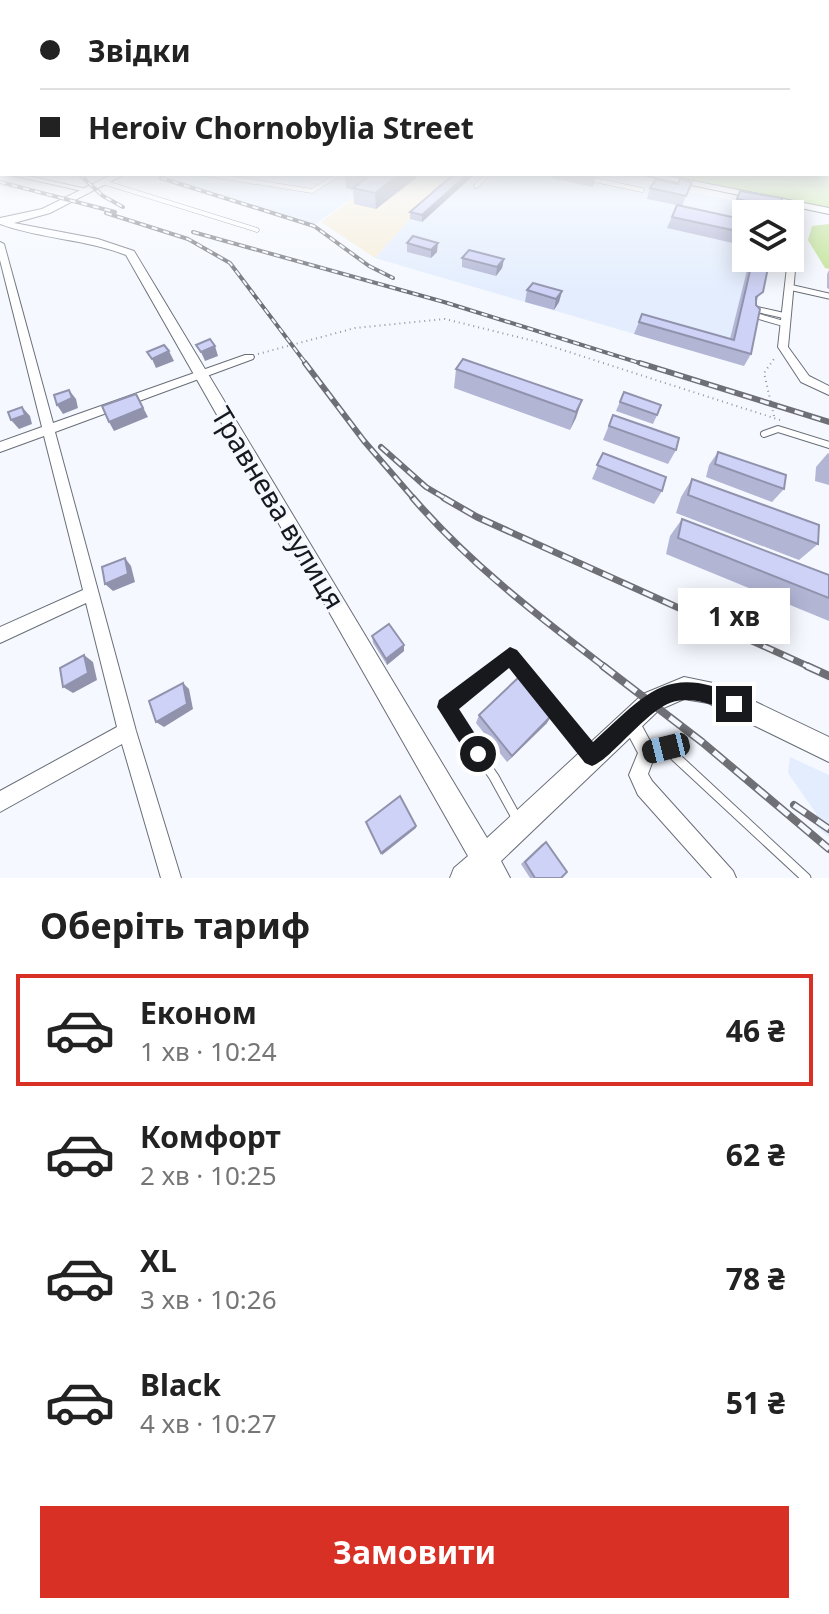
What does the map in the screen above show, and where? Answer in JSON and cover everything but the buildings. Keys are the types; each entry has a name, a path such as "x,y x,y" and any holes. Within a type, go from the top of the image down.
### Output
{"street":[{"path":"0,234 43,211"},
{"path":"0,221 33,216"},
{"name":"Травнева вулиця","path":"0,221 14,227 92,239 130,253 490,868"},
{"path":"0,244 90,594 171,878"},
{"path":"790,272 783,347 805,379 829,391"},
{"path":"0,447 249,357"},
{"path":"0,635 90,594"},
{"path":"464,878 490,868 520,824 651,702 684,688 710,692 829,750"},
{"path":"630,721 647,752 638,775 645,788 726,878"},
{"path":"0,802 127,731"}],"lane":[{"path":"196,211 257,230"},
{"path":"789,287 829,296"},
{"path":"755,312 786,320"},
{"path":"764,434 778,429 829,445"},
{"path":"520,824 494,777 446,707 510,656 592,756"},
{"path":"647,752 666,748 806,878"}],"path":[{"path":"249,357 355,328 445,319 538,342 788,423"},
{"path":"774,418 764,373 783,347"}],"shaded area":[{"path":"259,211 334,211 311,227"},
{"path":"336,211 419,211 375,258 321,222"},
{"path":"419,211 732,211 732,272 763,272 744,366 375,258"},
{"path":"790,757 829,775 829,837 817,827 816,813 788,773"}],"green space":[{"path":"829,224 829,269 825,268 808,240 812,226"}],"railway":[{"path":"111,211 115,212"},
{"path":"266,211 314,226 369,266 393,278"},
{"path":"106,213 188,239 230,263 307,365"},
{"path":"193,232 444,302 646,365"},
{"path":"305,363 364,441 415,500"},
{"path":"640,363 829,422"},
{"path":"381,447 426,487 448,500"},
{"path":"413,498 481,567 606,668"},
{"path":"444,498 477,517 812,668"},
{"path":"603,666 702,742 829,849"},
{"path":"807,666 829,676"},
{"path":"794,805 829,829"}],"route":[{"path":"478,754 446,707 510,656 592,756 651,702 684,688 710,692 734,704"}]}
